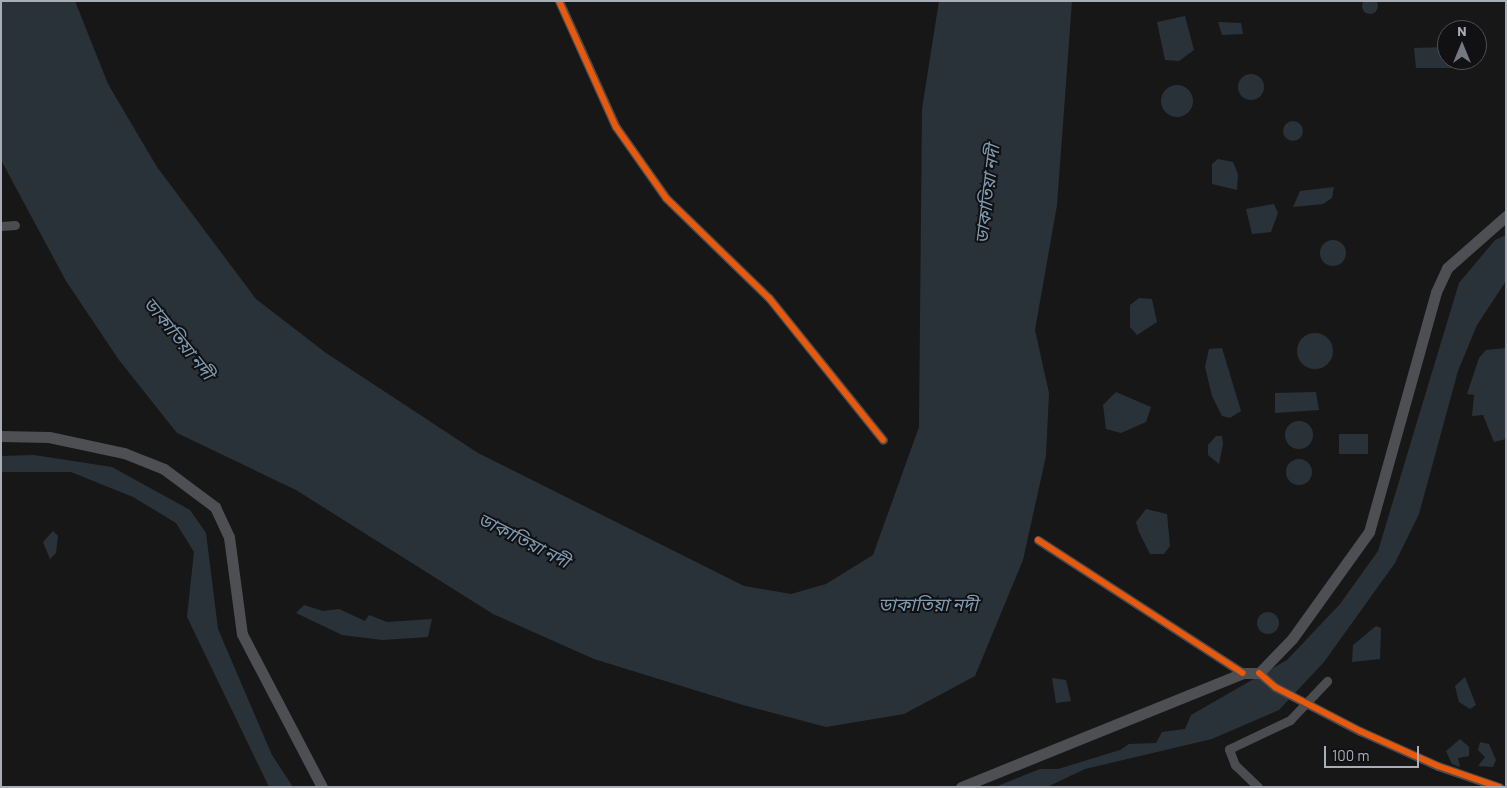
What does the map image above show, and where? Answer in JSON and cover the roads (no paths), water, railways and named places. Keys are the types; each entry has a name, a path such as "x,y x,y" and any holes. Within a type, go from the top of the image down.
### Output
{"main road":[{"path":"961,787 1243,673 1259,674 1292,640 1358,552 1369,532 1436,292 1456,257 1506,216"},
{"path":"1,436 49,437 124,453 164,469 215,506 229,538 242,634 322,787"}],"street":[{"path":"559,1 616,127 666,198 769,298 884,440"},
{"path":"1,226 15,225"},
{"path":"1038,540 1243,673"},
{"path":"1259,674 1306,704 1438,766 1500,787"},
{"path":"1258,787 1235,765 1229,749 1290,720 1327,681"}],"water":[{"path":"1370,-2 1376,0 1378,6 1376,12 1370,14 1364,12 1362,6 1364,0"},
{"name":"ডাকাতিয়া নদী","path":"1,1 75,1 108,84 157,167 256,299 326,353 478,453 744,586 791,594 826,584 873,555 919,427 922,109 939,1 1072,1 1057,205 1035,330 1049,393 1046,456 1023,560 975,676 904,714 826,727 743,705 594,659 493,614 296,490 177,433 119,360 66,281 1,160"},
{"path":"1185,16 1194,50 1179,61 1165,60 1157,22"},
{"path":"1218,22 1241,23 1243,34 1222,35"},
{"path":"1437,47 1437,68 1416,68 1414,48"},
{"path":"1251,74 1260,78 1264,87 1260,96 1251,100 1242,96 1238,87 1242,78"},
{"path":"1177,85 1183,86 1188,90 1192,95 1192,107 1188,112 1183,116 1177,117 1171,116 1166,112 1162,107 1161,101 1162,95 1166,90 1171,86"},
{"path":"1289,121 1297,121 1303,127 1303,135 1297,141 1289,141 1283,135 1283,127"},
{"path":"1218,159 1233,162 1238,174 1237,190 1212,184 1212,164"},
{"path":"1334,187 1332,198 1323,204 1293,207 1300,191"},
{"path":"1274,204 1278,213 1271,232 1252,234 1246,209"},
{"path":"1506,235 1506,281 1477,325 1458,371 1419,514 1395,563 1324,662 1279,710 1212,739 1085,769 1047,787 995,787 1040,769 1058,769 1120,750 1129,744 1156,743 1162,732 1185,729 1191,715 1287,660 1340,604 1378,551 1459,283 1495,240"},
{"path":"1333,240 1342,244 1346,253 1342,262 1333,266 1324,262 1320,253 1324,244"},
{"path":"1139,298 1152,299 1157,322 1137,335 1130,327 1130,305"},
{"path":"1315,333 1327,339 1333,351 1327,363 1315,369 1303,363 1297,351 1303,339"},
{"path":"1222,348 1241,411 1230,418 1222,416 1212,396 1205,367 1209,349"},
{"path":"1506,348 1506,439 1494,442 1483,415 1472,416 1474,395 1467,394 1479,358 1486,350"},
{"path":"1116,392 1151,407 1146,422 1121,433 1106,429 1103,405"},
{"path":"1316,392 1319,410 1275,413 1275,393"},
{"path":"1299,421 1309,425 1313,435 1309,445 1299,449 1289,445 1285,435 1289,425"},
{"path":"1339,434 1368,434 1368,454 1339,454"},
{"path":"1216,436 1222,436 1223,444 1219,464 1208,455 1208,445"},
{"path":"34,455 112,467 190,510 206,533 218,629 272,755 293,787 269,787 187,617 194,552 176,523 133,497 71,472 1,472 1,456"},
{"path":"1299,459 1308,463 1312,472 1308,481 1299,485 1290,481 1286,472 1290,463"},
{"path":"1146,509 1167,514 1170,546 1164,554 1150,554 1139,532 1136,522"},
{"path":"53,531 58,536 56,553 50,559 43,542"},
{"path":"304,605 323,611 339,609 365,621 369,615 387,622 432,619 428,637 382,640 342,635 296,613"},
{"path":"1268,612 1276,615 1279,623 1276,631 1268,634 1260,631 1257,623 1260,615"},
{"path":"1376,626 1381,628 1380,659 1352,662 1353,645"},
{"path":"1465,677 1476,705 1470,709 1459,702 1455,686"},
{"path":"1052,678 1066,680 1071,701 1056,703"},
{"path":"1460,739 1469,747 1469,756 1458,758 1460,767 1452,764 1446,751"},
{"path":"1480,742 1489,744 1496,760 1493,767 1478,766 1485,757 1478,750"}]}
